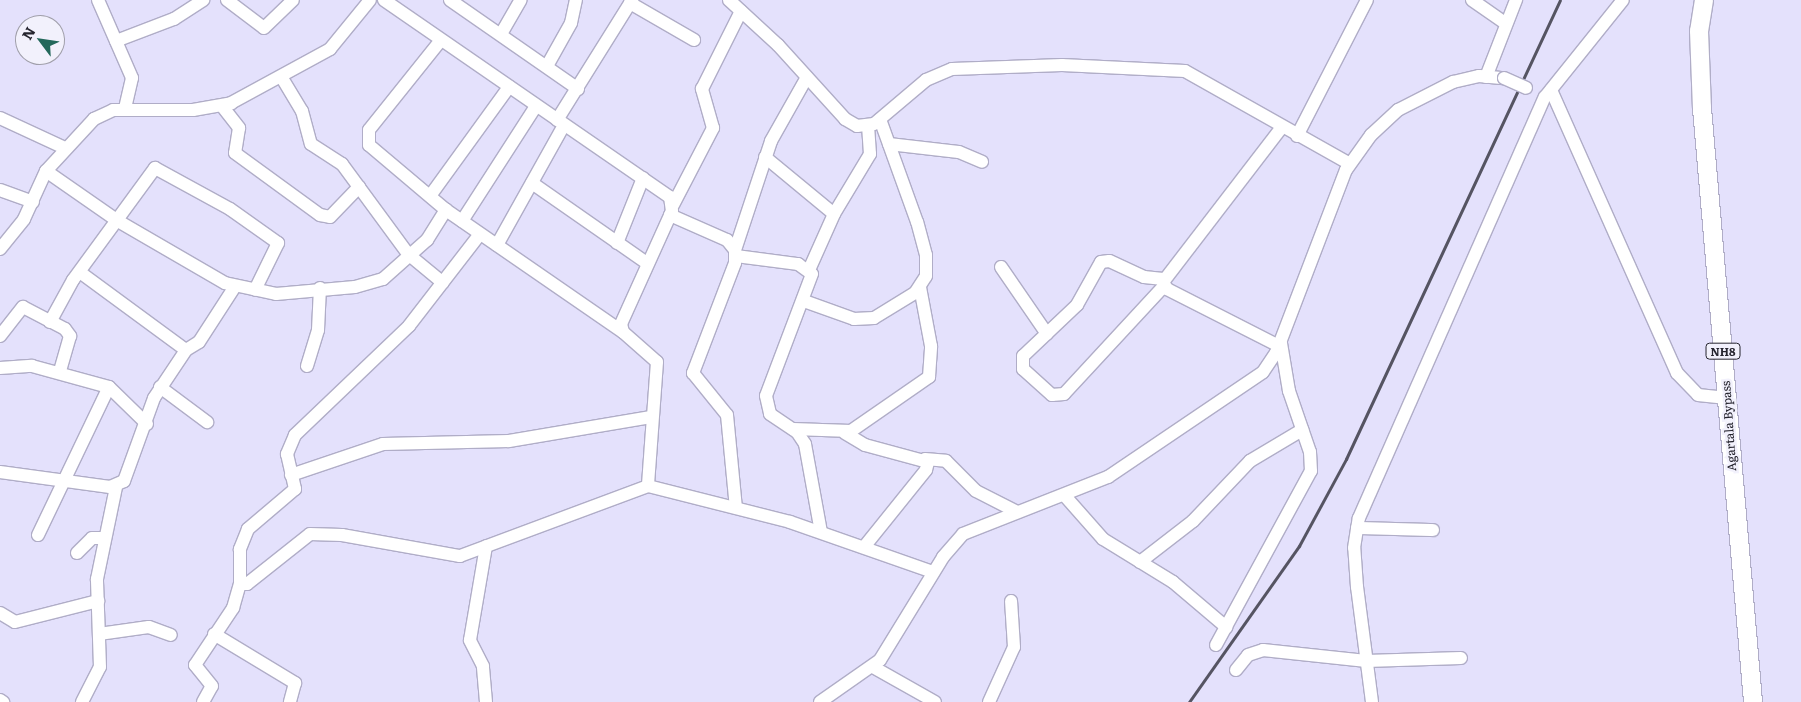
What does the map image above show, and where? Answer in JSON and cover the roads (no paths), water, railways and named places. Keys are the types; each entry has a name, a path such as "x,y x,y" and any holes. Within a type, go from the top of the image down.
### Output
{"highway":[{"name":"Agartala Bypass","path":"1704,0 1699,53 1753,702"}],"street":[{"path":"98,0 132,83 125,109"},
{"path":"116,41 174,19 203,0"},
{"path":"227,0 264,28 294,0"},
{"path":"0,249 33,202 46,172 65,148 94,119 125,109 222,106 282,78 339,41 370,0"},
{"path":"384,0 667,194 671,210 721,237 735,253 809,270"},
{"path":"450,0 578,89"},
{"path":"501,34 521,0"},
{"path":"547,66 571,23 576,0"},
{"path":"729,0 807,77 845,119 874,122 889,144 926,254 928,269 920,287 883,314 863,320 804,301"},
{"path":"1297,136 1367,0"},
{"path":"1486,77 1505,23 1516,0"},
{"path":"1372,702 1357,586 1357,528 1548,94 1623,0"},
{"path":"497,245 532,183 560,122 578,89 631,1 694,40"},
{"path":"1480,2 1505,23"},
{"path":"623,332 623,318 671,210 713,128 702,89 741,11"},
{"path":"441,40 374,123 368,138 376,153 446,210 623,332 657,362 651,417 648,486"},
{"path":"821,532 805,444 793,429 770,414 766,396 812,284 809,270 834,214 870,154 874,122 926,80 952,69 1062,65 1185,71 1297,136 1350,164"},
{"path":"736,508 727,415 693,373 735,253 765,157 807,77"},
{"path":"820,702 873,667 933,572 963,534 1017,512 1065,496 1108,477 1244,386 1270,364 1350,164 1371,135 1398,110 1452,82 1486,77 1504,78 1526,88 1548,94 1677,372 1698,395 1727,398"},
{"path":"282,78 302,111 310,144 337,160 408,254 443,283"},
{"path":"430,196 509,87"},
{"path":"222,106 239,128 236,153 320,215 330,217 359,187"},
{"path":"462,221 536,106"},
{"path":"0,118 65,148"},
{"path":"1216,645 1307,481 1312,464 1280,343 1164,283 1144,278 1105,260 1077,305 1025,353 1021,365 1042,387 1060,396 1164,283 1282,127"},
{"path":"889,144 959,152 982,162"},
{"path":"765,157 834,214"},
{"path":"50,322 81,272 153,169 162,169 278,243 255,290"},
{"path":"46,172 118,221 234,288 276,294 320,288 355,287 383,279 408,254 427,240 446,210"},
{"path":"617,243 643,178"},
{"path":"532,183 648,264"},
{"path":"0,190 33,202"},
{"path":"203,702 212,686 195,666 214,634 233,608 240,584 240,549 248,529 290,499 295,489 287,454 295,435 409,326 480,234"},
{"path":"1001,267 1047,334"},
{"path":"81,272 186,350"},
{"path":"845,433 929,377 931,346 920,287"},
{"path":"82,702 99,672 98,601 105,538 116,487 124,481 160,387 186,350 199,342 234,288"},
{"path":"307,366 318,330 320,288"},
{"path":"0,336 23,308 65,329 70,336 60,371"},
{"path":"1,371 32,366 60,371 110,387 147,424"},
{"path":"38,535 63,480 110,387"},
{"path":"160,387 207,422"},
{"path":"291,475 383,444 509,441 651,417"},
{"path":"793,429 845,433 865,445 925,459 946,461 976,491 1017,512"},
{"path":"1140,562 1193,521 1250,461 1302,430"},
{"path":"865,546 926,470 925,459"},
{"path":"0,472 116,487"},
{"path":"240,584 247,584 285,550 314,534 402,545 450,556 486,546 648,486 821,532 865,546 933,572"},
{"path":"1065,496 1103,540 1173,582 1226,627"},
{"path":"1357,528 1433,530"},
{"path":"77,552 92,538 105,538"},
{"path":"486,546 470,640 483,666 486,702"},
{"path":"0,613 15,622 98,601"},
{"path":"989,702 1014,647 1011,601"},
{"path":"99,634 148,627 171,635"},
{"path":"214,634 295,683 290,702"},
{"path":"1236,670 1248,655 1262,650 1366,661 1461,658"},
{"path":"873,667 935,702"}],"railway":[{"path":"1189,702 1299,546 1346,459 1560,0"}]}
